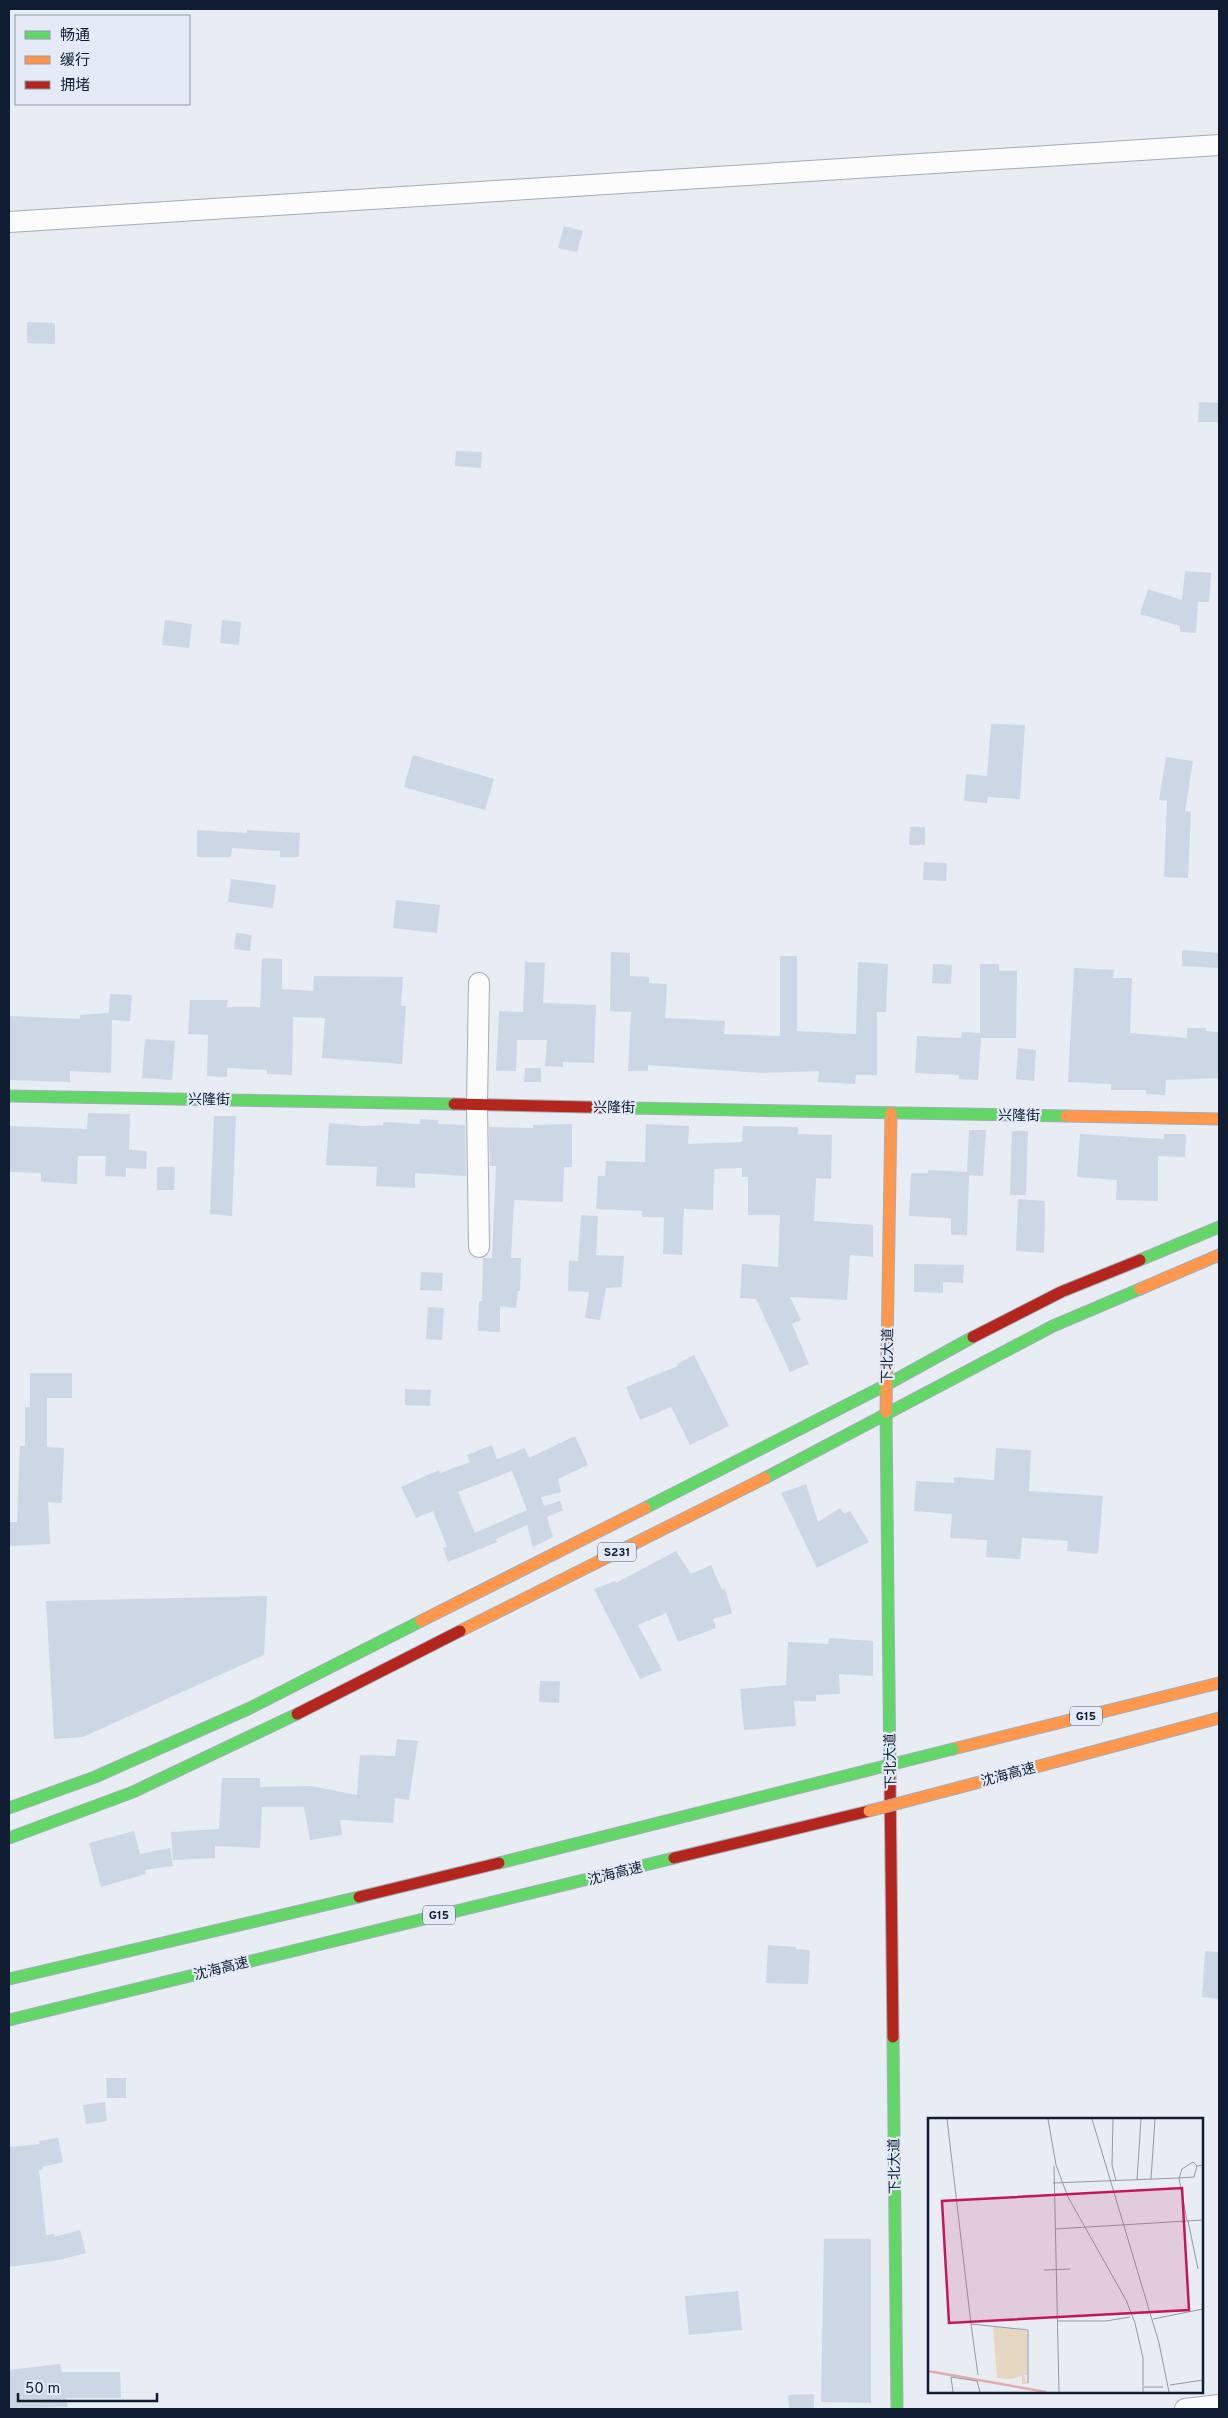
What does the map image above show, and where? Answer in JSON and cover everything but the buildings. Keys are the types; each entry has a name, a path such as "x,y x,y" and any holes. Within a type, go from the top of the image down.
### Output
{"main road":[{"name":"兴隆街","path":"9,1096 1219,1119"},
{"name":"下北大道","path":"891,1113 886,1414 897,2409"},
{"name":"S231","path":"9,1808 95,1776 248,1709 886,1385 1002,1321 1061,1292 1219,1227"},
{"name":"S231","path":"9,1838 133,1792 282,1721 794,1463 1053,1326 1219,1255"},
{"name":"G15","path":"9,1978 337,1903 1219,1682"},
{"name":"沈海高速","path":"9,2020 869,1811 1219,1718"}],"street":[{"path":"9,222 1219,145"},
{"path":"479,983 477,1105 479,1247"},
{"path":"1184,2409 1219,2404"}],"traffic: fast":[{"path":"9,1096 454,1104"},
{"path":"629,1108 1066,1116"},
{"path":"1140,1260 1219,1227"},
{"path":"765,1478 1053,1326 1140,1289"},
{"path":"645,1508 886,1385 973,1337"},
{"path":"886,1412 890,1780"},
{"path":"9,1808 95,1777 248,1709 421,1621"},
{"path":"9,1838 133,1792 297,1714"},
{"path":"865,1771 953,1749"},
{"path":"499,1863 865,1771"},
{"path":"9,2020 674,1858"},
{"path":"9,1979 359,1897"},
{"path":"893,2037 897,2409"}],"traffic: slow":[{"path":"886,1412 891,1113"},
{"path":"1066,1116 1219,1119"},
{"path":"1140,1289 1219,1255"},
{"path":"460,1631 765,1478"},
{"path":"421,1621 645,1508"},
{"path":"953,1749 1219,1683"},
{"path":"957,1788 1219,1718"},
{"path":"869,1811 957,1788"}],"traffic: jam":[{"path":"454,1104 629,1108"},
{"path":"973,1337 1061,1292 1140,1260"},
{"path":"297,1714 460,1631"},
{"path":"890,1780 893,2037"},
{"path":"674,1858 869,1811"},
{"path":"359,1897 499,1863"}]}
